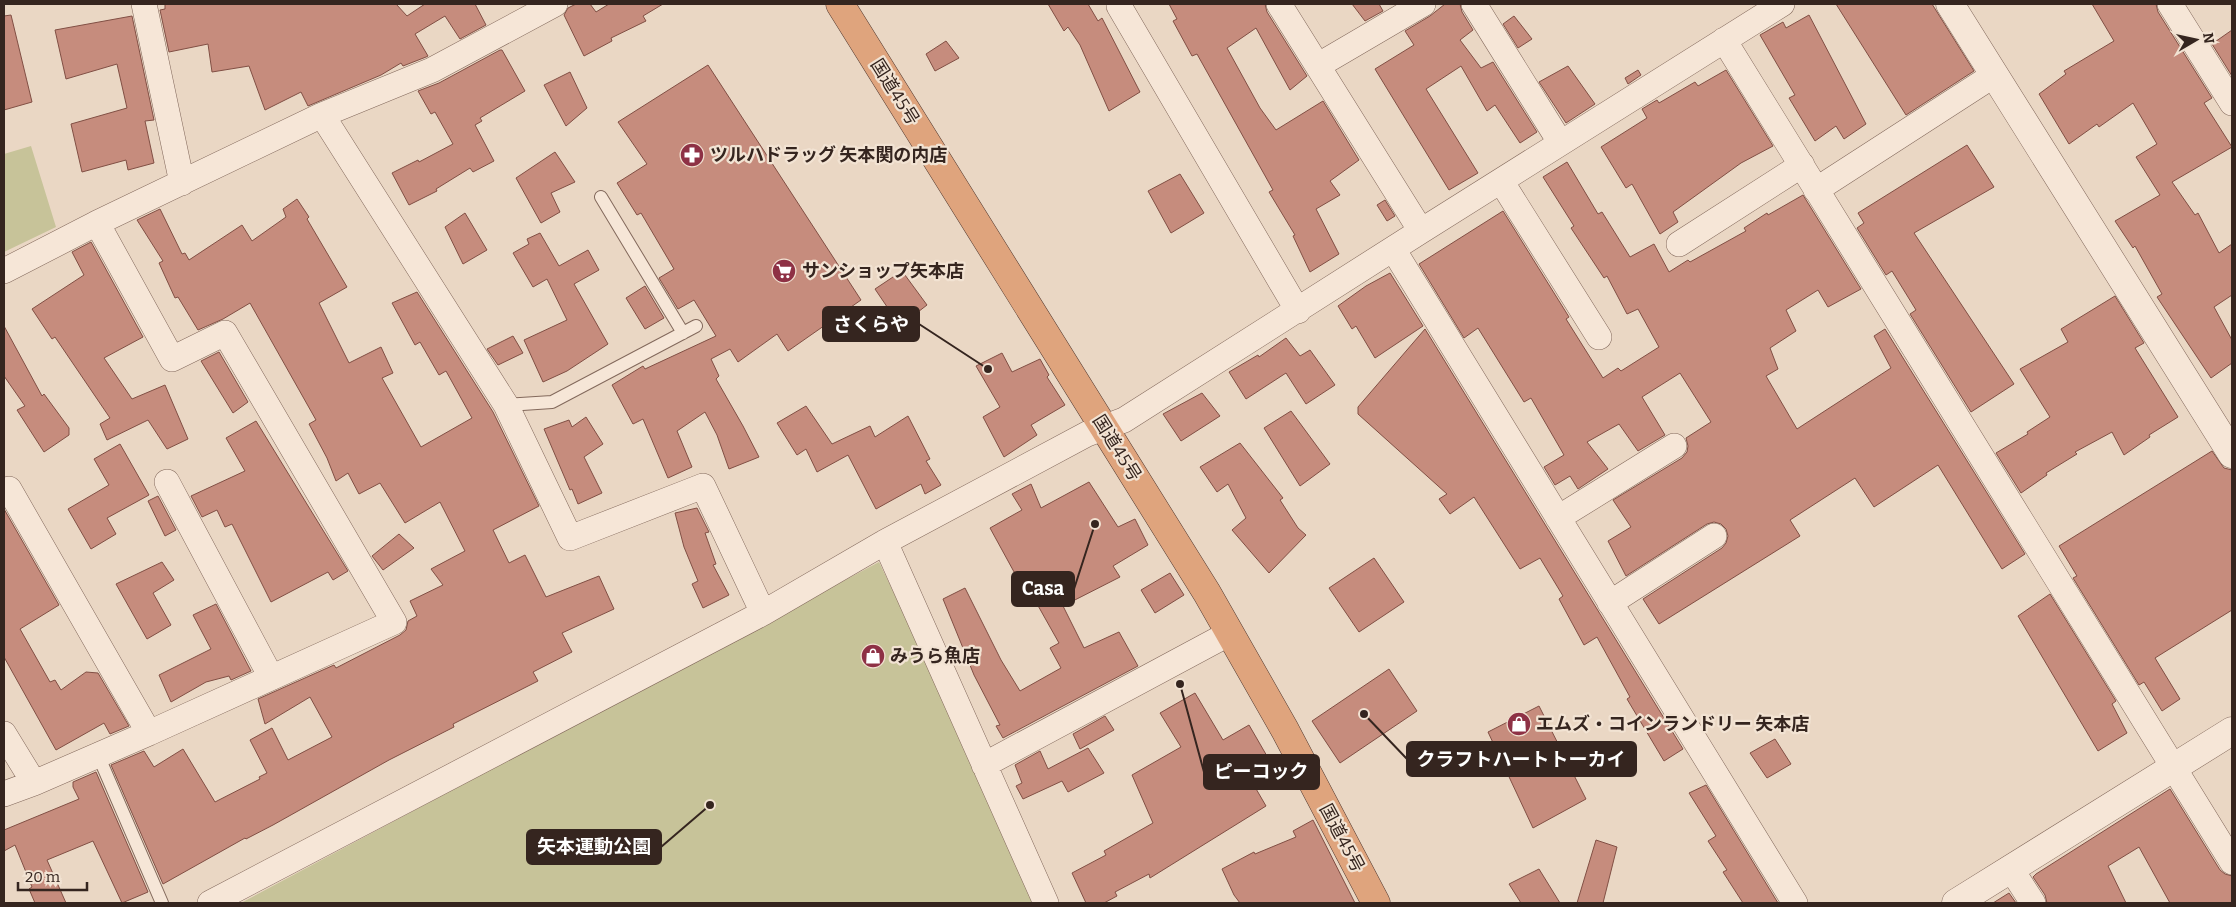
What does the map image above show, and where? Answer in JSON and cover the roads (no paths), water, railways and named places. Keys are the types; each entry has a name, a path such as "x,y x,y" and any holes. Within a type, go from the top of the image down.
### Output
{"highway":[{"name":"国道45号","path":"840,4 1105,427 1230,633 1285,730 1376,903"}],"street":[{"path":"144,4 182,183"},
{"path":"4,271 322,115 432,70 555,4"},
{"path":"1279,4 1421,230"},
{"path":"1319,65 1423,4"},
{"path":"1474,4 1560,142"},
{"path":"1950,4 2232,454"},
{"path":"2170,4 2232,103"},
{"path":"210,903 763,613 884,542 1078,438 1124,420 1778,5"},
{"path":"1119,6 1298,311"},
{"path":"1724,40 2232,862"},
{"path":"1816,190 1994,75"},
{"path":"322,115 506,405 570,538 703,486 763,613"},
{"path":"1679,244 1802,165"},
{"path":"1501,182 1599,338"},
{"path":"4,794 149,733 394,622 225,333 172,359 97,224"},
{"path":"1393,249 1795,903"},
{"path":"1558,518 1674,446"},
{"path":"167,482 270,678"},
{"path":"5,488 149,733"},
{"path":"1610,603 1714,536"},
{"path":"884,542 1046,903"},
{"path":"984,765 1230,633"},
{"path":"1956,903 2232,731"},
{"path":"4,734 34,783"},
{"path":"2011,869 2033,903"}],"lane":[{"path":"601,197 684,333"},
{"path":"506,405 552,402 696,326"},
{"path":"98,755 162,903"}],"place":[{"name":"ツルハドラッグ 矢本関の内店","path":"692,155"},
{"name":"サンショップ矢本店","path":"784,271"},
{"name":"さくらや","path":"988,369"},
{"name":"Casa","path":"1095,524"},
{"name":"みうら魚店","path":"873,656"},
{"name":"ピーコック","path":"1180,684"},
{"name":"クラフトハートトーカイ","path":"1364,714"},
{"name":"エムズ・コインランドリー 矢本店","path":"1519,724"},
{"name":"矢本運動公園","path":"710,805"}]}
